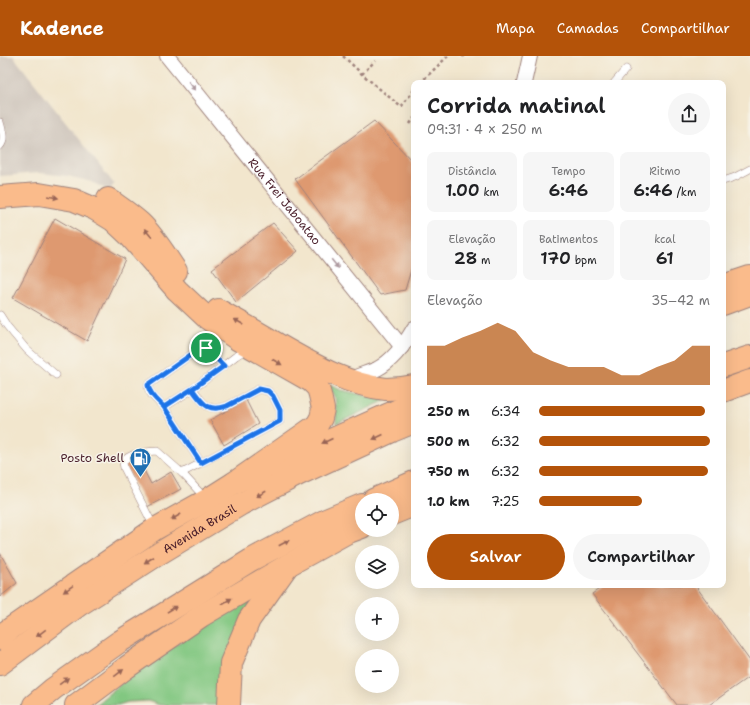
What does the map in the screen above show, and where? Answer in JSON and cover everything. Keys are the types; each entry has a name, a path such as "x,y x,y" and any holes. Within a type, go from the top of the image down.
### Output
{"highway":[{"path":"0,184 47,180 66,183 104,197 141,224 192,291 200,299 219,311 320,368 348,380 387,389 411,386"},
{"path":"0,197 39,194 74,200 95,209 113,220 130,236 177,290 207,318 237,339 311,381 318,388 323,409 321,418 317,424 234,483"},
{"path":"726,285 750,277"},
{"path":"726,303 750,294"},
{"path":"726,365 750,357"},
{"path":"726,389 750,381"},
{"name":"Avenida Brasil","path":"2,636 155,529 234,483 411,404"},
{"name":"Avenida Brasil","path":"0,664 79,605 160,553 241,504 299,474 411,423"},
{"path":"389,493 411,483"},
{"path":"399,511 411,506"},
{"path":"34,705 53,689 119,642 251,560 326,520 355,508"},
{"path":"76,705 127,667 202,616 288,565 346,533 355,530"},
{"path":"229,705 231,663 250,620 288,565"}],"street":[{"name":"Rua Frei Jaboatao","path":"167,56 402,347"},
{"path":"525,80 530,56"},
{"path":"348,380 377,369 387,363 402,347 411,333"}],"lane":[{"path":"617,80 626,69"},
{"path":"0,122 4,138 3,143 0,146"},
{"path":"726,180 750,169"},
{"path":"0,315 6,326 27,350 56,374"},
{"path":"206,348 219,326"},
{"path":"164,407 251,347"},
{"path":"206,348 224,366"},
{"path":"201,463 164,407 151,394 148,385 199,349 206,348"},
{"path":"182,473 280,421 280,410 273,396 268,391 259,389 227,406 214,409 207,407 192,389"},
{"path":"155,529 124,468 123,462 129,456 157,451 182,473 207,500"}],"path":[{"path":"343,56 401,107 411,94"},
{"path":"423,80 448,56"},
{"path":"362,74 375,61"}],"shaded area":[{"path":"0,56 13,56 114,184 109,191 92,182 68,176 39,173 0,176"}],"green space":[{"path":"329,385 341,390 386,400 336,424 335,397"},
{"path":"265,586 222,705 160,705 148,701 128,702 118,705 95,705 140,668"}],"building":[{"path":"374,121 411,160 411,270 405,290 380,295 295,179"},
{"path":"55,218 125,259 87,341 13,298"},
{"path":"273,223 298,251 236,302 212,269"},
{"path":"246,400 258,424 224,445 210,420"},
{"name":"Posto Shell","path":"137,457 151,484 171,472 181,489 147,507 124,464"},
{"path":"0,553 17,583 0,597"},
{"path":"601,588 697,588 750,661 750,676 709,705 677,705 592,594"}],"place":[{"name":"Posto Shell","path":"140,478"}],"route":[{"path":"206,348 199,349 148,385 151,394 164,407 192,389 207,407 214,409 227,406 259,389 268,391 273,396 280,410 280,421 201,463 164,407 224,366 206,348"}]}
